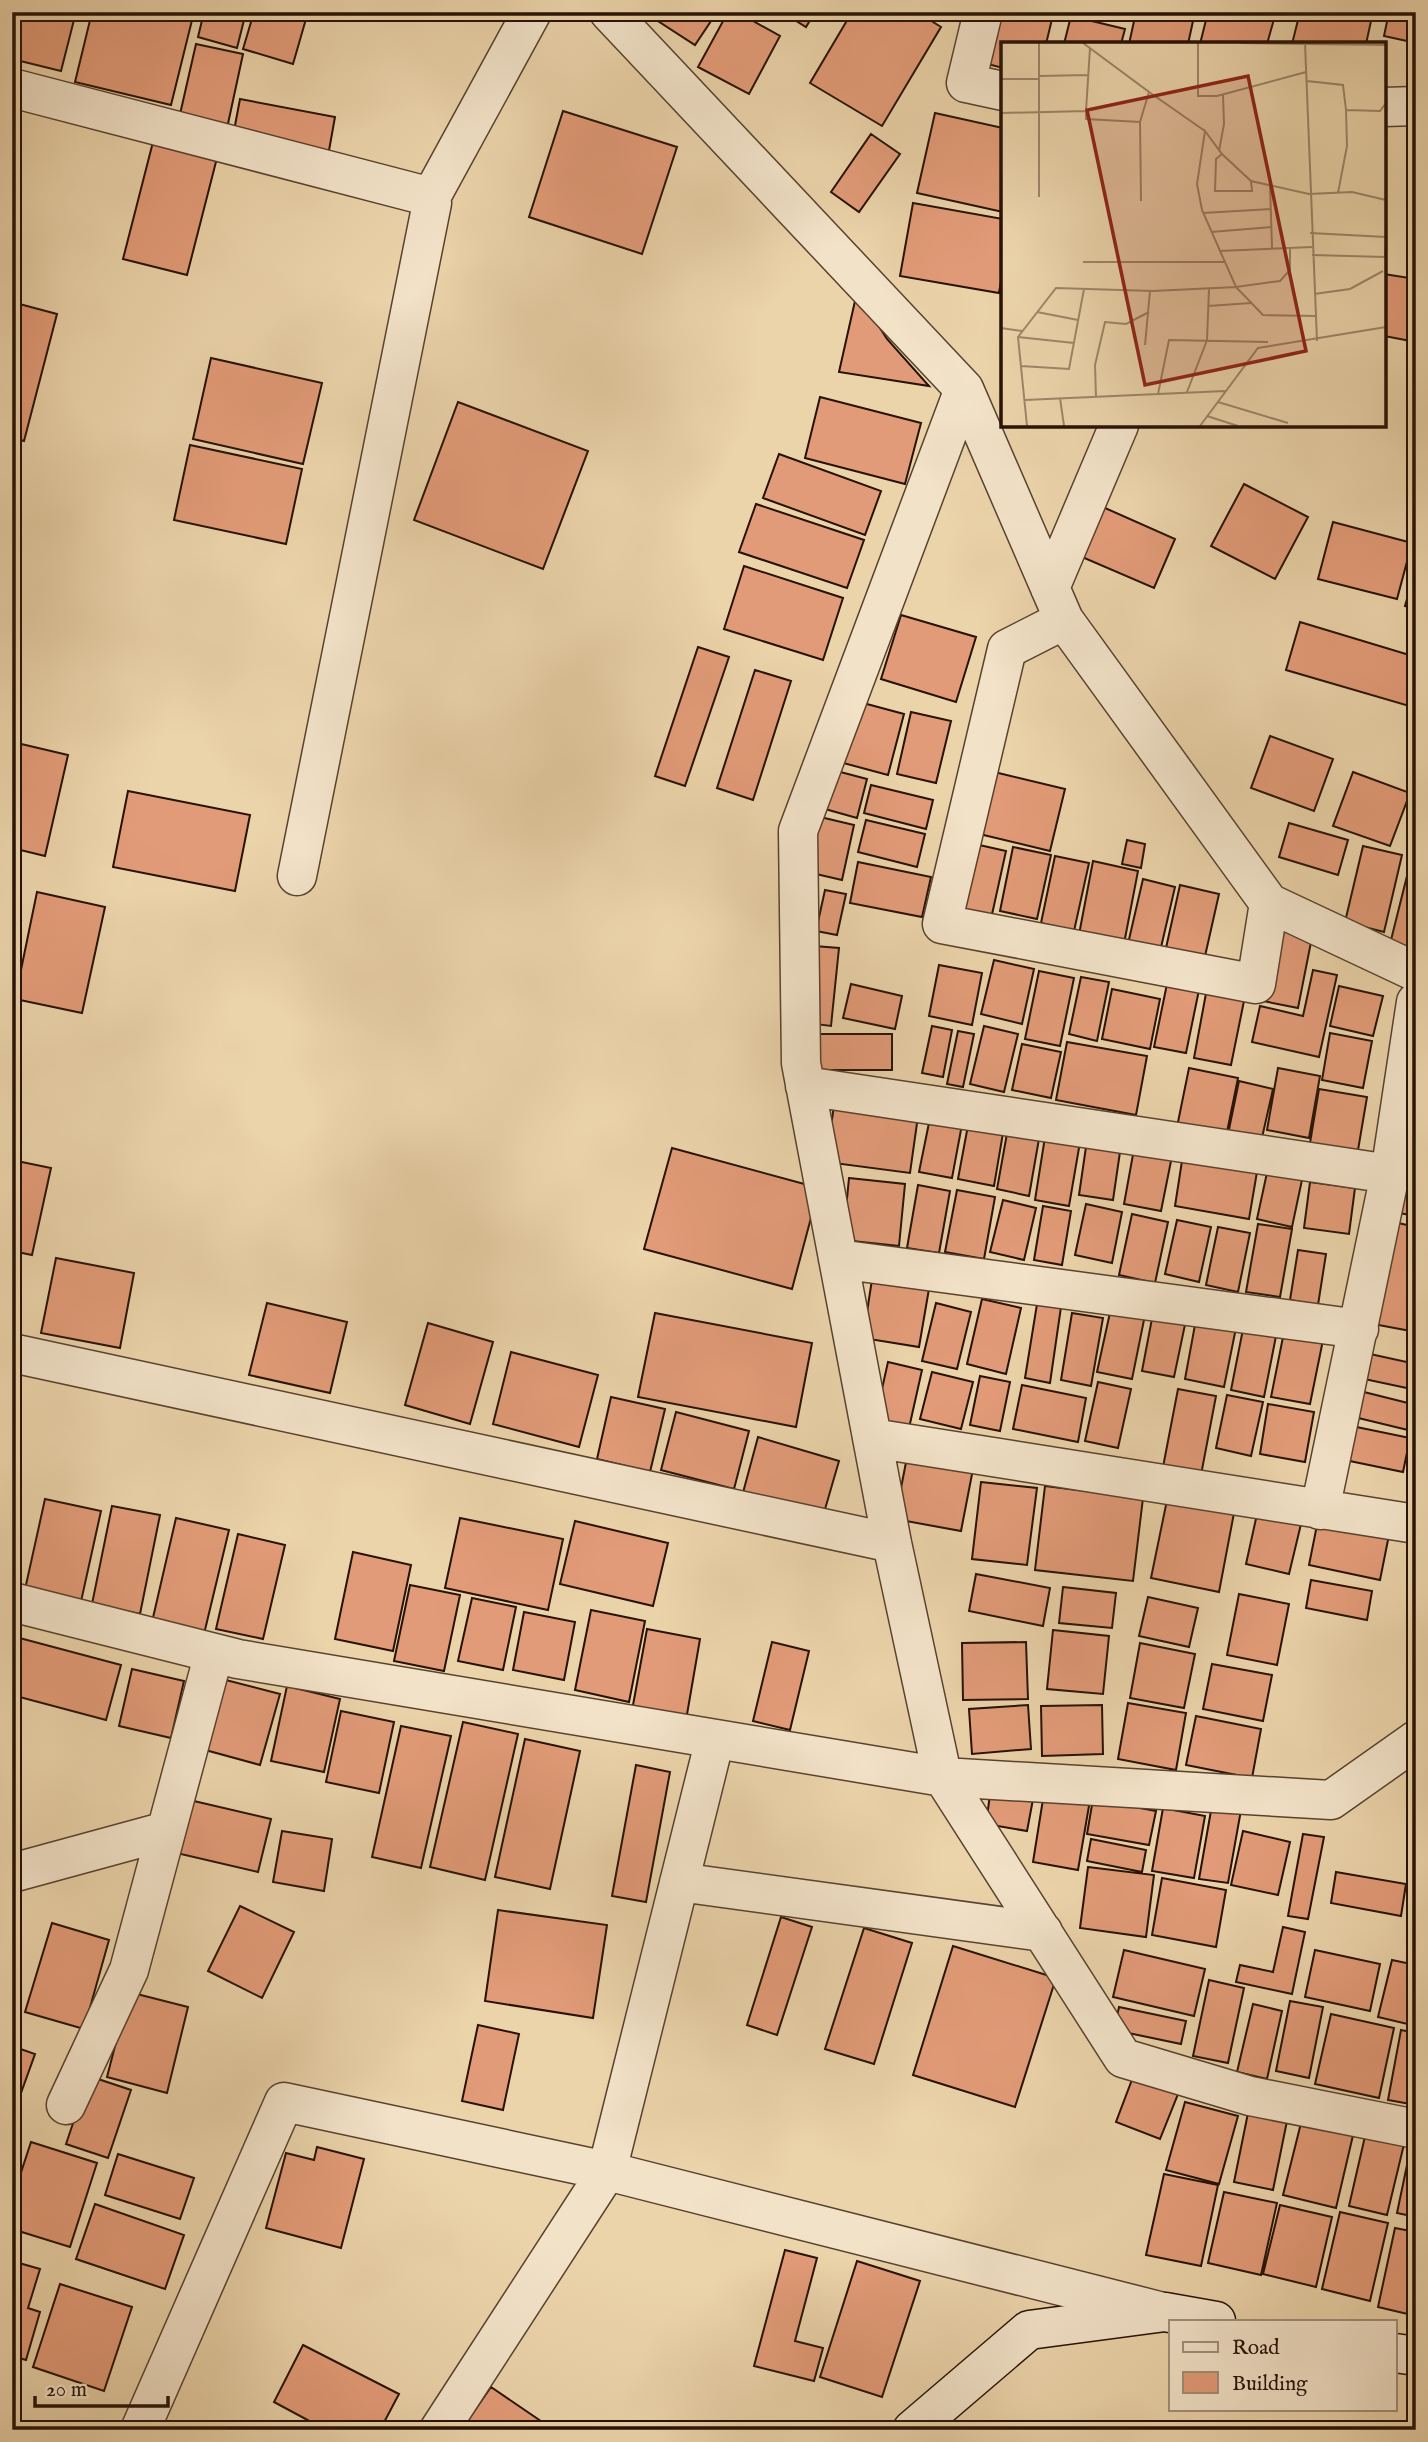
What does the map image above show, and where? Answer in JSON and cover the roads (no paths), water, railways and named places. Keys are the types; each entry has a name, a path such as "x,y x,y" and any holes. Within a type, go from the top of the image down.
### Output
{"street":[{"path":"297,876 432,203 431,197 532,12"},
{"path":"609,12 964,389 1057,604 1269,903 1416,972"},
{"path":"983,12 967,83 1001,91"},
{"path":"12,88 431,197"},
{"path":"1386,107 1416,106"},
{"path":"964,389 798,831 801,1063 892,1543 943,1777 1123,2058 1250,2096 1416,2129"},
{"path":"1118,427 1057,604 1007,649 942,924 1256,985 1269,903"},
{"path":"1320,1510 1390,1174 1416,1002"},
{"path":"805,1086 1390,1174"},
{"path":"838,1259 1359,1329"},
{"path":"12,1353 892,1543"},
{"path":"872,1438 1416,1524"},
{"path":"12,1602 214,1653 943,1777 1331,1800 1416,1740"},
{"path":"66,2105 129,1970 214,1653"},
{"path":"439,2430 607,2171 715,1739"},
{"path":"12,1873 166,1831"},
{"path":"679,1882 1043,1933"},
{"path":"140,2430 284,2102 607,2171 1165,2312 1210,2320"},
{"path":"912,2430 1028,2330 1165,2312"},
{"path":"1396,2353 1416,2356"}]}
